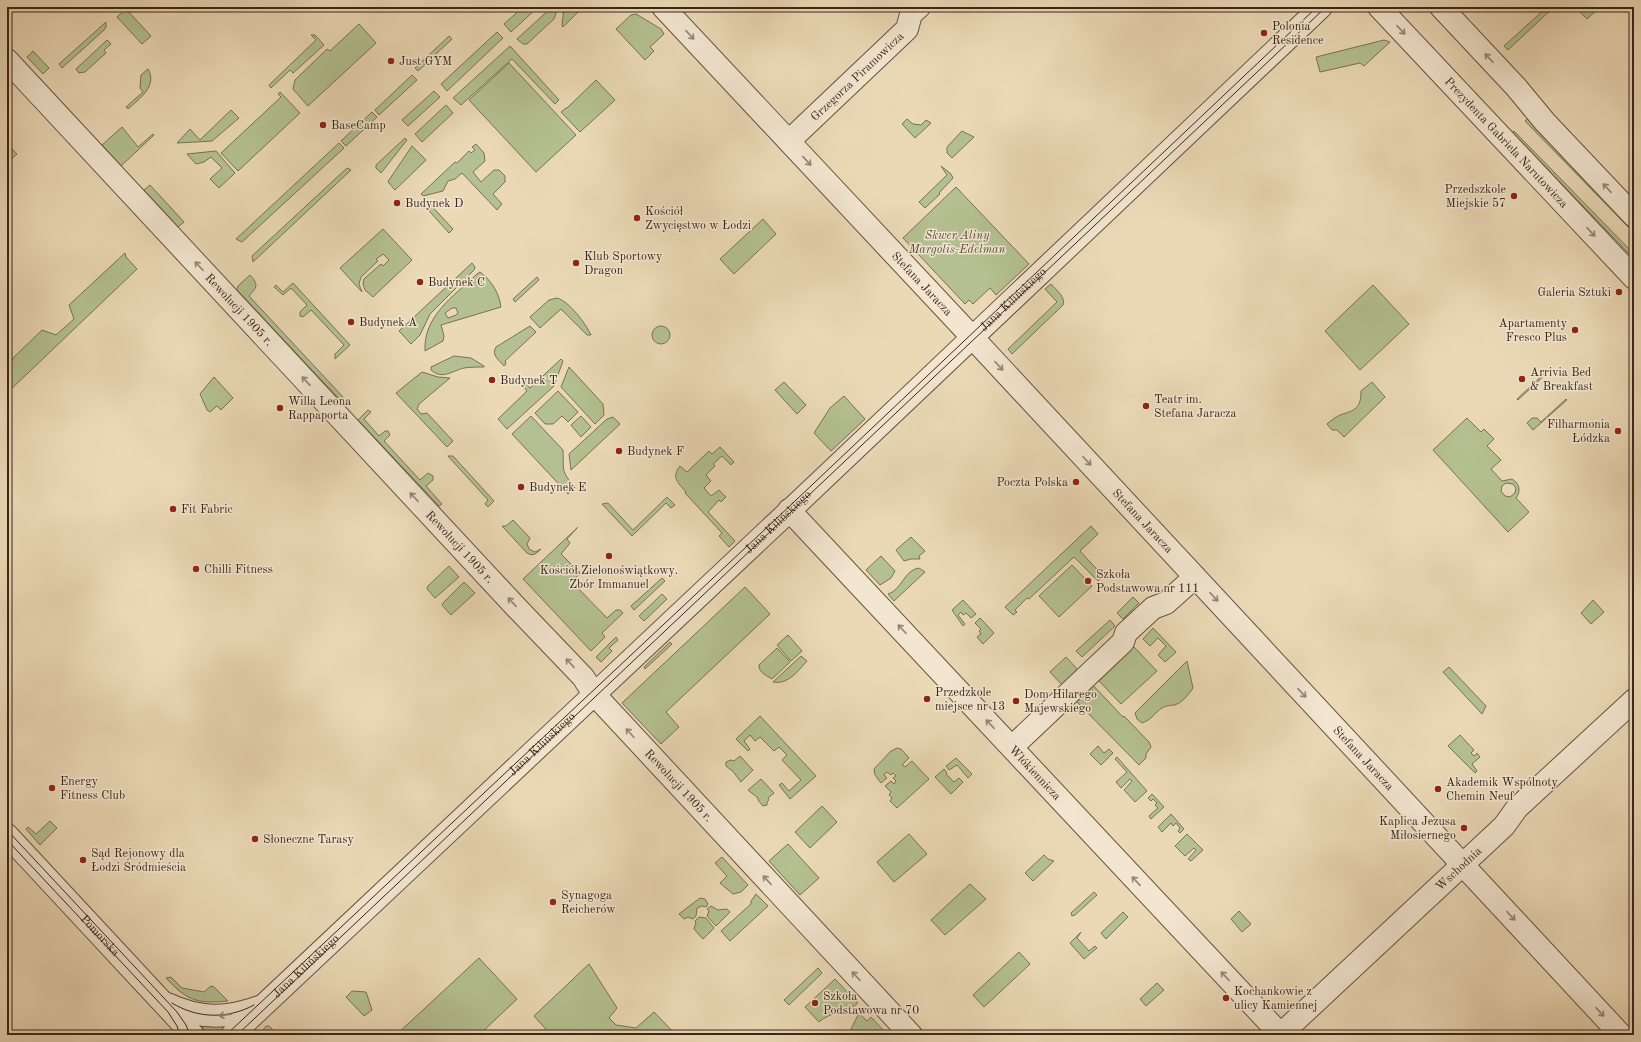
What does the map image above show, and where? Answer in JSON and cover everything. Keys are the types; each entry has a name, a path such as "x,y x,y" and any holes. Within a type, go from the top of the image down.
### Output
{"street":[{"name":"Stefana Jaracza","path":"663,7 1621,1035"},
{"name":"Grzegorza Piramowicza","path":"789,141 907,29 911,14 919,7"},
{"name":"Jana Kilińskiego","path":"232,1035 1321,7"},
{"name":"Prezydenta Gabriela Narutowicza","path":"1379,7 1634,278"},
{"path":"1441,7 1516,87 1545,122 1634,216"},
{"name":"Rewolucji 1905 r.","path":"7,60 515,606 583,677 594,694 911,1035"},
{"name":"Włókiennicza","path":"789,510 1280,1035"},
{"path":"1012,747 1123,642 1126,633 1153,608 1166,603 1195,577"},
{"name":"Wschodnia","path":"1280,1035 1463,865 1504,826 1517,808 1634,700"},
{"name":"Pomorska","path":"7,835 193,1035"},
{"path":"162,1002 182,1010 205,1016 229,1015 263,1005"}],"green space":[{"path":"523,7 538,7 511,32 504,24"},
{"path":"552,7 556,7 554,19 527,44 523,44 517,39"},
{"path":"564,7 583,7 563,27 562,26"},
{"path":"1547,7 1554,7 1508,50 1504,46"},
{"path":"1575,7 1600,7 1587,19"},
{"path":"126,9 151,36 142,44 117,17"},
{"path":"636,14 661,29 664,34 650,47 654,51 645,60 616,29 631,15"},
{"path":"106,22 106,27 104,30 62,68 59,64"},
{"path":"359,24 376,43 308,106 293,89 295,80 327,49 330,51"},
{"path":"497,32 503,38 447,91 441,84"},
{"path":"311,35 315,35 324,45 293,73 290,70 271,88 269,85 316,40"},
{"path":"449,36 452,39 418,71 415,68"},
{"path":"107,40 111,44 104,50 106,53 85,72 79,73 76,69"},
{"path":"1384,40 1390,42 1364,66 1360,63 1320,72 1316,57"},
{"path":"510,46 559,100 555,104 512,59 461,105 453,98"},
{"path":"33,51 49,68 43,74 27,57"},
{"path":"509,63 576,135 536,172 469,100"},
{"path":"148,69 151,81 146,92 128,109 126,107 143,92 140,88 141,75"},
{"path":"412,75 417,80 379,115 375,110"},
{"path":"596,80 615,100 580,132 561,112"},
{"path":"434,91 440,97 408,126 402,120"},
{"path":"280,92 300,113 238,171 221,153 281,97 278,94"},
{"path":"446,105 453,113 422,142 415,134"},
{"path":"231,110 239,118 212,141 177,143 190,129 200,140"},
{"path":"372,112 377,117 346,146 341,141"},
{"path":"1529,117 1634,230 1634,233 1525,121"},
{"path":"907,119 913,124 921,125 926,120 931,123 915,138 902,124"},
{"path":"122,127 138,147 153,134 154,135 121,166 102,145"},
{"path":"962,131 974,137 952,158 947,153 947,147"},
{"path":"1514,131 1634,254 1634,259 1533,154 1510,134"},
{"path":"405,138 407,140 381,173 376,168 376,165"},
{"path":"339,143 344,148 242,242 236,239"},
{"path":"7,144 17,154 9,161 7,160"},
{"path":"476,144 484,153 485,161 473,172 481,182 494,170 499,170 505,176 505,182 493,194 502,204 497,210 462,173 455,179 448,181 443,191 423,196 421,194 455,162 457,163 469,151 471,153 475,150 472,147"},
{"path":"412,146 426,160 395,190 388,182"},
{"path":"216,151 235,173 219,188 210,179 222,168 211,157 204,162 196,164 187,154"},
{"path":"941,166 951,174 953,178 939,193 940,194 925,208 919,202 947,175"},
{"path":"347,168 351,170 253,262 252,256"},
{"path":"150,185 184,222 178,227 144,190"},
{"name":"Skwer Aliny Margolis-Edelman","path":"956,187 1029,264 996,295 990,288 973,304 969,300 965,304 903,238"},
{"path":"426,200 453,229 449,233 422,203"},
{"path":"763,219 776,234 734,274 720,259"},
{"path":"383,229 412,260 373,297 365,290 363,284 364,279 381,264 383,266 389,260 383,254 376,259 378,261 361,277 359,284 362,292 340,268"},
{"path":"125,253 126,257 137,269 7,393 7,368 14,357 42,330 56,335 74,319 69,305"},
{"path":"472,263 475,267 474,270 430,314 420,335 411,344 399,331"},
{"path":"480,272 491,283 497,292 501,307 441,325 444,336 443,341 425,351 429,327 435,317 450,299","holes":["452,308 456,308 458,313 448,318 445,313"]},
{"path":"250,275 255,281 256,286 249,296 343,397 340,400 237,290 238,286"},
{"path":"537,277 539,280 515,302 513,299"},
{"path":"293,283 350,345 335,359 335,354 344,345 311,310 303,317 300,316 300,312 307,305 291,288 283,295 274,287 276,285 283,292"},
{"path":"1051,284 1062,296 1064,302 1063,305 1012,354 1008,349 1057,302 1045,289"},
{"path":"1373,285 1409,324 1360,370 1325,331"},
{"path":"557,298 572,308 591,335 587,335 561,309 540,328 530,317 549,300"},
{"path":"530,326 536,332 505,361 506,364 504,366 495,355 494,352 496,347"},
{"path":"661,326 667,329 670,335 667,341 661,344 655,341 652,335 655,329"},
{"path":"454,356 471,358 484,367 464,368 443,375 435,373 431,370 431,367"},
{"path":"561,359 563,361 554,386 507,429 498,419 527,391 521,384 523,381 530,388"},
{"path":"569,367 603,404 604,415 595,424 561,387"},
{"path":"1547,371 1548,372 1518,400 1517,399"},
{"path":"422,372 438,377 450,378 419,404 417,409 421,414 427,413 453,441 447,447 396,393"},
{"path":"214,377 233,398 221,410 217,406 210,412 207,410 200,394"},
{"path":"784,382 806,405 797,414 775,390"},
{"path":"1372,382 1385,397 1344,437 1337,430 1332,430 1327,424 1338,416 1350,412 1356,408 1360,402 1361,391"},
{"path":"558,391 578,412 568,422 562,416 553,424 545,424 535,413"},
{"path":"844,396 865,419 831,451 814,433 830,408"},
{"path":"1566,399 1567,400 1533,430 1527,423 1532,418 1537,418 1541,422"},
{"path":"368,410 371,412 364,419 379,436 385,431 388,431 390,435 384,441 420,480 428,473 433,476 433,480 426,486 442,504 439,506 358,420"},
{"path":"531,416 563,450 564,470 570,482 575,487 568,494 512,434"},
{"path":"581,416 591,427 581,437 571,425"},
{"path":"613,417 620,424 571,470 569,454 607,419"},
{"path":"1467,418 1481,432 1484,429 1494,439 1487,446 1501,460 1491,469 1502,481 1512,479 1517,483 1519,493 1516,498 1529,512 1508,532 1433,450","holes":["1506,483 1513,484 1516,488 1515,493 1510,497 1505,496 1501,491 1502,486"]},
{"path":"720,447 734,462 731,465 722,456 713,464 715,466 706,475 711,481 704,488 711,496 719,490 726,497 721,502 719,500 708,512 735,541 729,547 719,536 722,533 685,493 686,492 678,483 676,477 677,470 680,466 687,472 709,451 712,454"},
{"path":"448,456 453,456 494,501 488,507 485,504 488,500"},
{"path":"667,497 675,505 671,508 666,503 632,536 602,504 608,503 633,530"},
{"path":"513,520 530,538 527,544 529,549 535,552 541,549 533,555 527,553 502,526 506,526"},
{"path":"1091,526 1098,534 1080,551 1103,576 1098,581 1074,557 1029,599 1027,598 1015,610 1017,612 1013,615 1005,607"},
{"path":"578,527 567,539 570,543 561,554 580,573 572,582 607,618 616,610 620,610 623,613 602,633 605,637 591,651 523,579"},
{"path":"911,537 925,551 919,556 920,559 904,561 896,550"},
{"path":"881,556 895,571 891,578 880,585 866,570"},
{"path":"1072,565 1092,586 1059,617 1039,596"},
{"path":"449,566 459,577 435,598 427,589 428,586"},
{"path":"919,568 925,572 894,601 888,594 897,589 910,572"},
{"path":"662,578 665,581 634,610 631,606"},
{"path":"464,582 475,593 451,615 442,605"},
{"path":"745,587 770,614 666,712 679,727 661,744 622,703"},
{"path":"662,594 667,599 644,621 639,616"},
{"path":"1133,597 1139,603 1123,619 1117,613"},
{"path":"963,600 976,614 971,618 966,613 963,615 961,612 958,615 965,624 963,626 952,610"},
{"path":"1593,600 1604,612 1591,624 1581,613"},
{"path":"980,618 994,633 983,644 977,637 981,634 979,631 981,629 975,623"},
{"path":"1110,620 1115,626 1082,657 1076,651"},
{"path":"1153,628 1176,652 1165,662 1158,655 1166,646 1158,638 1150,646 1143,639"},
{"path":"788,635 802,651 791,661 777,645"},
{"path":"616,637 618,640 609,648 612,651 601,662 596,657"},
{"path":"670,642 672,644 645,669 644,667"},
{"path":"1134,647 1157,671 1121,704 1099,681"},
{"path":"777,648 790,662 772,679 761,672 759,665"},
{"path":"801,656 807,661 796,673 783,681 773,682"},
{"path":"1066,657 1079,671 1063,686 1050,672"},
{"path":"1187,661 1193,688 1179,703 1164,707 1149,720 1142,723 1137,719 1135,713"},
{"path":"1449,667 1486,706 1482,714 1443,672"},
{"path":"1089,681 1149,742 1151,747 1146,754 1146,758 1139,765 1072,697"},
{"path":"760,716 816,776 790,799 779,785 782,783 789,791 801,780 782,760 787,755 779,747 774,751 760,737 755,741 750,735 744,741 750,749 748,751 736,739"},
{"path":"1460,735 1474,750 1471,753 1474,756 1477,753 1480,757 1472,764 1477,771 1475,773 1448,746"},
{"path":"1098,746 1104,753 1109,749 1113,753 1101,765 1090,754"},
{"path":"897,748 901,749 909,758 902,765 905,767 912,761 929,779 897,808 890,801 892,798 889,795 891,792 885,786 891,781 894,784 896,781 893,778 896,776 893,773 891,775 887,772 884,775 887,778 881,783 875,775 874,769 891,751"},
{"path":"740,756 753,770 741,782 732,770 726,766 726,762 731,760 734,761"},
{"path":"1117,757 1147,791 1135,802 1124,790 1132,781 1130,779 1121,788 1116,782 1127,772 1115,759"},
{"path":"956,758 972,774 968,778 957,765 949,770 946,766"},
{"path":"944,769 947,773 946,774 954,782 959,778 963,782 951,794 935,777"},
{"path":"761,779 774,793 768,798 769,800 767,805 763,806 758,798 748,790"},
{"path":"1152,794 1164,807 1151,819 1149,816 1158,808 1155,805 1157,803 1153,799 1151,801 1148,798"},
{"path":"822,806 837,822 810,848 795,832"},
{"path":"1171,814 1184,829 1180,833 1178,831 1180,828 1176,823 1173,826 1171,823 1162,832 1158,827"},
{"path":"50,821 57,828 40,845 26,829 28,827 36,834"},
{"path":"909,834 927,854 894,882 877,862"},
{"path":"1187,834 1203,850 1191,861 1188,859 1196,850 1194,848 1185,856 1175,846"},
{"path":"788,844 819,878 800,895 769,861"},
{"path":"1044,855 1048,859 1054,861 1033,881 1025,873"},
{"path":"722,857 748,885 741,892 733,894 720,883 727,876 715,863"},
{"path":"970,884 986,899 945,935 931,920"},
{"path":"1094,892 1097,895 1072,916 1071,913"},
{"path":"756,894 768,906 730,941 721,931 751,904 751,901"},
{"path":"700,898 705,899 708,904 706,907 702,906 697,908 696,916 693,919 688,917 684,919 679,914"},
{"path":"711,906 718,910 727,909 730,912 716,926 707,916 709,911 707,909"},
{"path":"1239,911 1251,924 1242,932 1231,919"},
{"path":"1123,912 1128,917 1106,939 1101,933"},
{"path":"699,917 706,918 714,928 703,939 694,929 696,923 695,921"},
{"path":"1081,932 1077,938 1089,951 1095,946 1097,948 1084,959 1070,943"},
{"path":"1019,952 1030,964 984,1007 973,995"},
{"path":"479,958 517,999 479,1035 396,1035"},
{"path":"589,964 617,1008 609,1018 616,1025 636,1028 654,1012 676,1035 551,1035 534,1016"},
{"path":"818,968 822,973 789,1005 784,1000"},
{"path":"171,977 182,988 204,992 211,986 214,987 228,1001 209,1002 194,999 180,992 173,986 166,978"},
{"path":"835,979 858,1003 850,1008 824,1018 819,1022 805,1007"},
{"path":"1157,983 1164,990 1146,1006 1140,999"},
{"path":"352,991 366,992 372,1010 364,1016 346,997"},
{"path":"859,1013 867,1021 871,1017 888,1035 848,1035"},
{"path":"196,1021 232,1021 217,1035 209,1035"},
{"path":"266,1026 269,1026 278,1035 259,1035"}],"tram line":[{"path":"226,1035 776,519 1317,7"},
{"path":"237,1035 1326,7"},
{"path":"7,830 177,1012 186,1025 190,1035"},
{"path":"7,840 168,1012 177,1026 180,1035"},
{"path":"172,1003 192,1012 213,1015 234,1013 254,1005"}],"place":[{"name":"Polonia Residence","path":"1264,33"},
{"name":"Just GYM","path":"391,61"},
{"name":"BaseCamp","path":"323,125"},
{"name":"Przedszkole Miejskie 57","path":"1514,196"},
{"name":"Budynek D","path":"397,203"},
{"name":"Kościół Zwycięstwo w Łodzi","path":"637,218"},
{"name":"Klub Sportowy Dragon","path":"576,263"},
{"name":"Budynek C","path":"420,282"},
{"name":"Galeria Sztuki","path":"1619,292"},
{"name":"Budynek A","path":"351,322"},
{"name":"Apartamenty Fresco Plus","path":"1575,330"},
{"name":"Arrivia Bed & Breakfast","path":"1522,379"},
{"name":"Budynek T","path":"492,380"},
{"name":"Teatr im. Stefana Jaracza","path":"1146,406"},
{"name":"Willa Leona Rappaporta","path":"280,408"},
{"name":"Filharmonia Łódzka","path":"1618,431"},
{"name":"Budynek F","path":"619,451"},
{"name":"Poczta Polska","path":"1076,482"},
{"name":"Budynek E","path":"521,487"},
{"name":"Fit Fabric","path":"173,509"},
{"name":"Kościół Zielonoświątkowy. Zbór Immanuel","path":"609,556"},
{"name":"Chilli Fitness","path":"196,569"},
{"name":"Szkoła Podstawowa nr 111","path":"1088,581"},
{"name":"Przedzkole miejsce nr 13","path":"927,699"},
{"name":"Dom Hilarego Majewskiego","path":"1016,701"},
{"name":"Energy Fitness Club","path":"52,788"},
{"name":"Akademik Wspólnoty Chemin Neuf","path":"1438,789"},
{"name":"Kaplica Jezusa Miłosiernego","path":"1464,828"},
{"name":"Słoneczne Tarasy","path":"255,839"},
{"name":"Sąd Rejonowy dla Łodzi Śródmieścia","path":"83,860"},
{"name":"Synagoga Reicherów","path":"553,902"},
{"name":"Kochankowie z ulicy Kamiennej","path":"1226,998"},
{"name":"Szkoła Podstawowa nr 70","path":"815,1003"}]}
